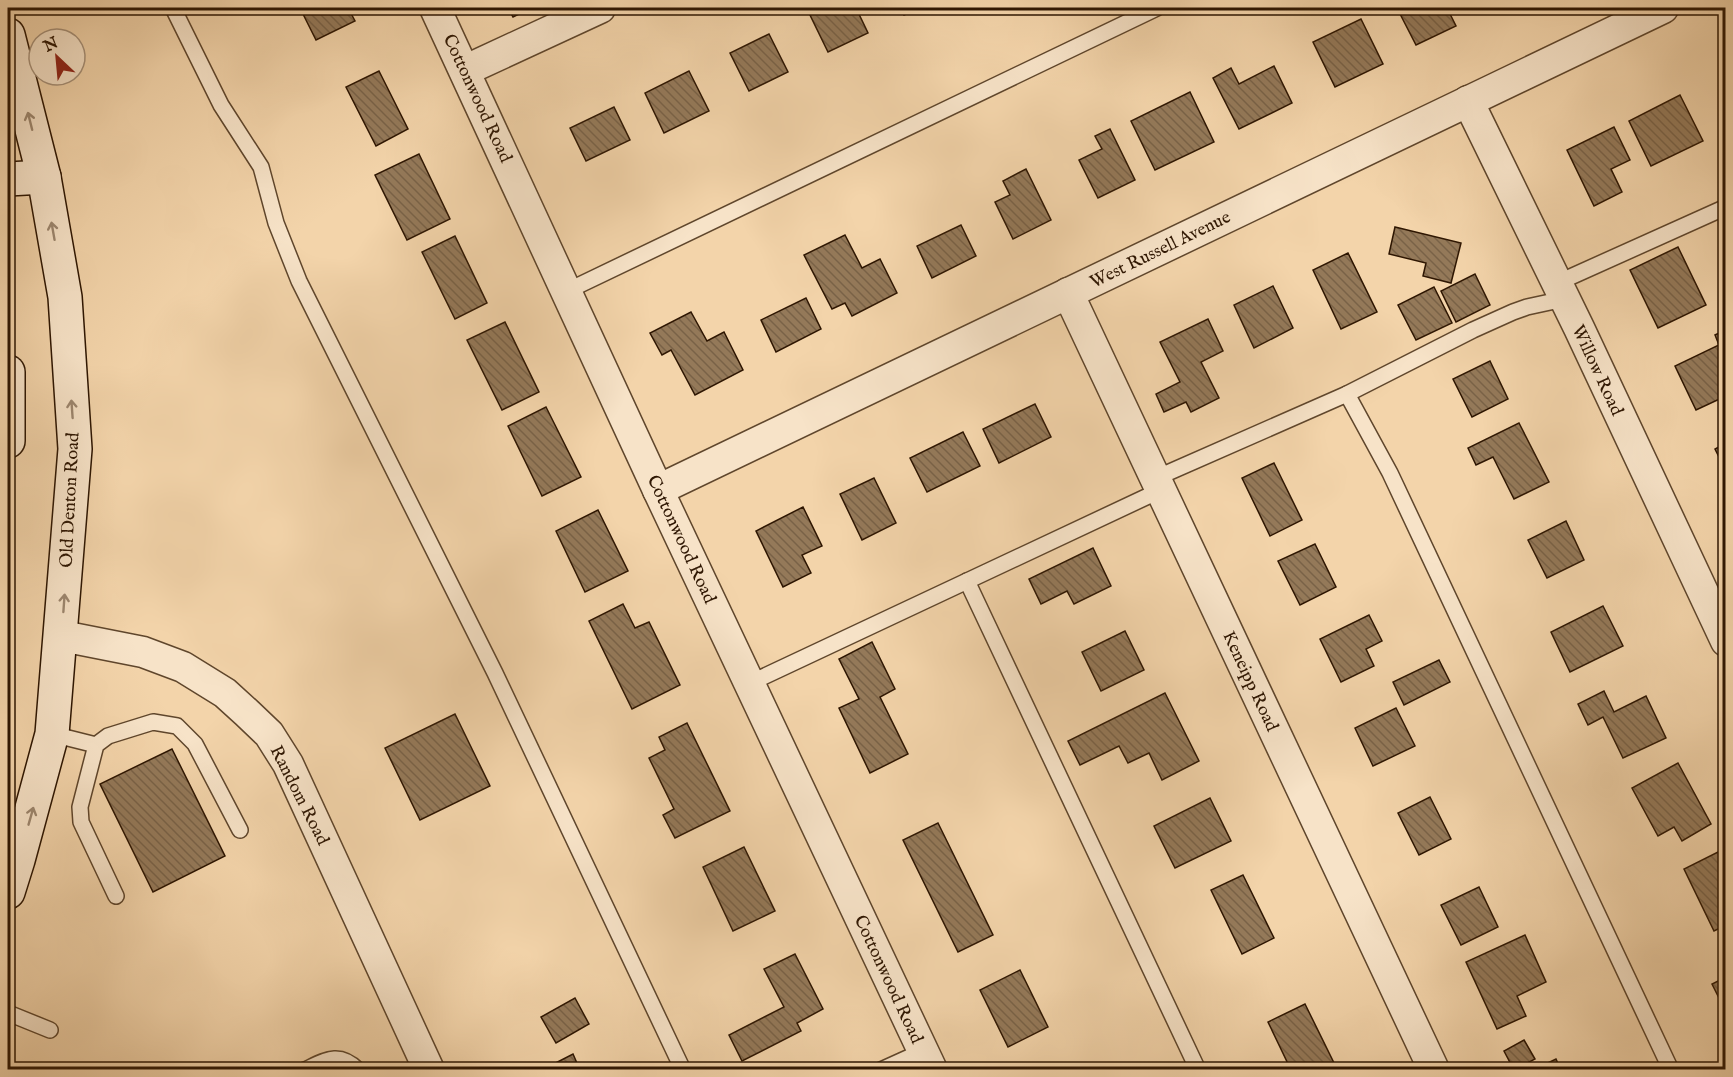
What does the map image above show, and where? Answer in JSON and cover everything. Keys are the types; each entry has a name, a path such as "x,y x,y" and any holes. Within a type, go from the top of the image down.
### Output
{"main road":[{"name":"Old Denton Road","path":"8,35 44,177 65,297 75,449 62,636 52,734 8,892"},
{"path":"8,179 44,177"},
{"path":"8,372 8,441"}],"street":[{"name":"Cottonwood Road","path":"435,8 466,70 658,490 928,1060"},
{"path":"466,70 600,8"},
{"name":"West Russell Avenue","path":"658,490 1663,8"},
{"name":"Willow Road","path":"1468,101 1561,291 1725,642"},
{"name":"Keneipp Road","path":"1068,293 1434,1070"},
{"name":"Random Road","path":"62,636 143,652 183,667 225,693 268,734 288,764 429,1070"}],"lane":[{"path":"173,8 221,105 261,166 276,223 299,281 495,673 683,1070"},
{"path":"567,291 1157,8"},
{"path":"750,683 967,581 1473,330 1561,291 1725,207"},
{"path":"1347,394 1390,473 1671,1070"},
{"path":"967,581 1198,1070"},
{"path":"116,896 81,822 80,807 96,745 108,736 153,722 177,726 195,744 240,830"},
{"path":"52,734 96,745"},
{"path":"8,1013 50,1030"},
{"path":"305,1070 329,1058 344,1058 358,1070"},
{"path":"881,1070 928,1060"}],"building":[{"path":"300,8 348,8 355,21 316,40"},
{"path":"508,8 531,8 513,17"},
{"path":"825,8 856,8 868,33 828,52 810,15"},
{"path":"900,8 920,8 904,15"},
{"path":"1397,8 1447,8 1456,26 1416,45"},
{"path":"1361,19 1383,64 1335,87 1313,42"},
{"path":"769,34 788,72 749,91 730,53"},
{"path":"1274,66 1292,103 1239,129 1213,78 1231,68 1239,84"},
{"path":"379,71 408,129 376,146 346,87"},
{"path":"689,71 709,111 664,133 645,93"},
{"path":"1726,73 1726,88 1720,76"},
{"path":"1190,92 1214,142 1155,170 1131,121"},
{"path":"1680,95 1703,141 1651,166 1629,121"},
{"path":"614,107 630,140 586,161 570,128"},
{"path":"1614,127 1630,160 1611,169 1622,192 1594,206 1567,150"},
{"path":"1110,129 1135,180 1098,198 1079,160 1102,149 1095,136"},
{"path":"419,154 450,219 407,240 375,175"},
{"path":"1026,169 1051,220 1013,239 995,202 1010,195 1003,181"},
{"path":"961,225 976,256 932,278 917,246"},
{"path":"1395,227 1461,243 1451,283 1423,276 1426,263 1389,254"},
{"path":"845,235 862,268 880,259 897,293 852,316 845,303 832,309 804,255"},
{"path":"455,236 487,303 455,319 422,252"},
{"path":"1678,247 1706,305 1658,328 1630,270"},
{"path":"1348,253 1377,312 1341,329 1313,270"},
{"path":"1475,274 1490,305 1456,322 1441,291"},
{"path":"1273,286 1293,328 1254,348 1234,305"},
{"path":"1434,287 1452,323 1416,340 1398,305"},
{"path":"806,298 821,329 776,352 761,320"},
{"path":"691,312 707,341 724,332 743,370 695,395 671,350 662,355 650,333"},
{"path":"1208,319 1223,351 1201,362 1219,398 1191,412 1186,402 1164,412 1156,394 1180,382 1160,342"},
{"path":"505,322 539,392 502,410 467,340"},
{"path":"1726,330 1726,396 1696,410 1675,366 1719,345 1715,335"},
{"path":"1490,361 1508,399 1472,417 1453,379"},
{"path":"1035,404 1051,437 999,463 983,429"},
{"path":"546,407 581,477 542,496 508,426"},
{"path":"1519,423 1549,482 1514,499 1493,457 1476,465 1468,448"},
{"path":"963,432 980,466 927,492 910,458"},
{"path":"1726,443 1726,471 1715,449"},
{"path":"1274,463 1302,520 1270,536 1242,478"},
{"path":"874,478 896,523 862,540 840,494"},
{"path":"803,507 822,546 802,555 811,573 783,587 756,531"},
{"path":"598,510 628,571 585,592 556,531"},
{"path":"1566,521 1584,560 1547,578 1528,540"},
{"path":"1315,544 1336,587 1300,605 1278,561"},
{"path":"1093,548 1111,586 1074,604 1067,591 1041,604 1029,579"},
{"path":"623,604 635,628 649,622 680,685 632,709 589,621"},
{"path":"1603,606 1623,646 1570,672 1551,632"},
{"path":"1369,615 1382,641 1366,649 1374,666 1341,682 1320,639"},
{"path":"1125,631 1144,670 1101,691 1082,652"},
{"path":"872,642 895,689 880,697 908,754 870,773 839,708 859,699 839,659"},
{"path":"1439,660 1450,682 1404,705 1393,682"},
{"path":"1604,691 1614,712 1646,696 1666,738 1623,758 1603,717 1588,725 1578,704"},
{"path":"1165,693 1199,761 1162,780 1149,753 1128,763 1119,746 1080,765 1068,741"},
{"path":"1396,708 1415,746 1373,766 1355,728"},
{"path":"455,714 490,786 420,820 385,748"},
{"path":"687,723 730,811 675,838 663,815 674,809 649,758 665,750 659,737"},
{"path":"172,749 225,856 153,892 100,784"},
{"path":"1678,763 1711,824 1682,841 1674,827 1658,836 1632,788"},
{"path":"1430,797 1451,839 1419,855 1398,813"},
{"path":"1210,798 1231,841 1175,868 1154,826"},
{"path":"938,823 993,935 958,952 903,840"},
{"path":"744,847 775,911 733,931 703,867"},
{"path":"1720,851 1726,862 1726,925 1714,931 1684,869"},
{"path":"1243,875 1274,938 1242,954 1211,890"},
{"path":"1479,887 1498,927 1461,945 1441,905"},
{"path":"1525,935 1546,982 1517,996 1526,1016 1497,1029 1466,962"},
{"path":"795,954 823,1009 797,1023 801,1031 742,1061 729,1035 784,1007 764,969"},
{"path":"1020,970 1048,1027 1008,1047 980,990"},
{"path":"1726,977 1726,1012 1712,984"},
{"path":"575,998 589,1024 556,1043 541,1017"},
{"path":"1305,1004 1334,1063 1319,1070 1291,1070 1268,1022"},
{"path":"1524,1040 1535,1059 1514,1070 1504,1051"},
{"path":"573,1054 580,1070 542,1070"},
{"path":"1556,1059 1561,1070 1533,1070"}]}
